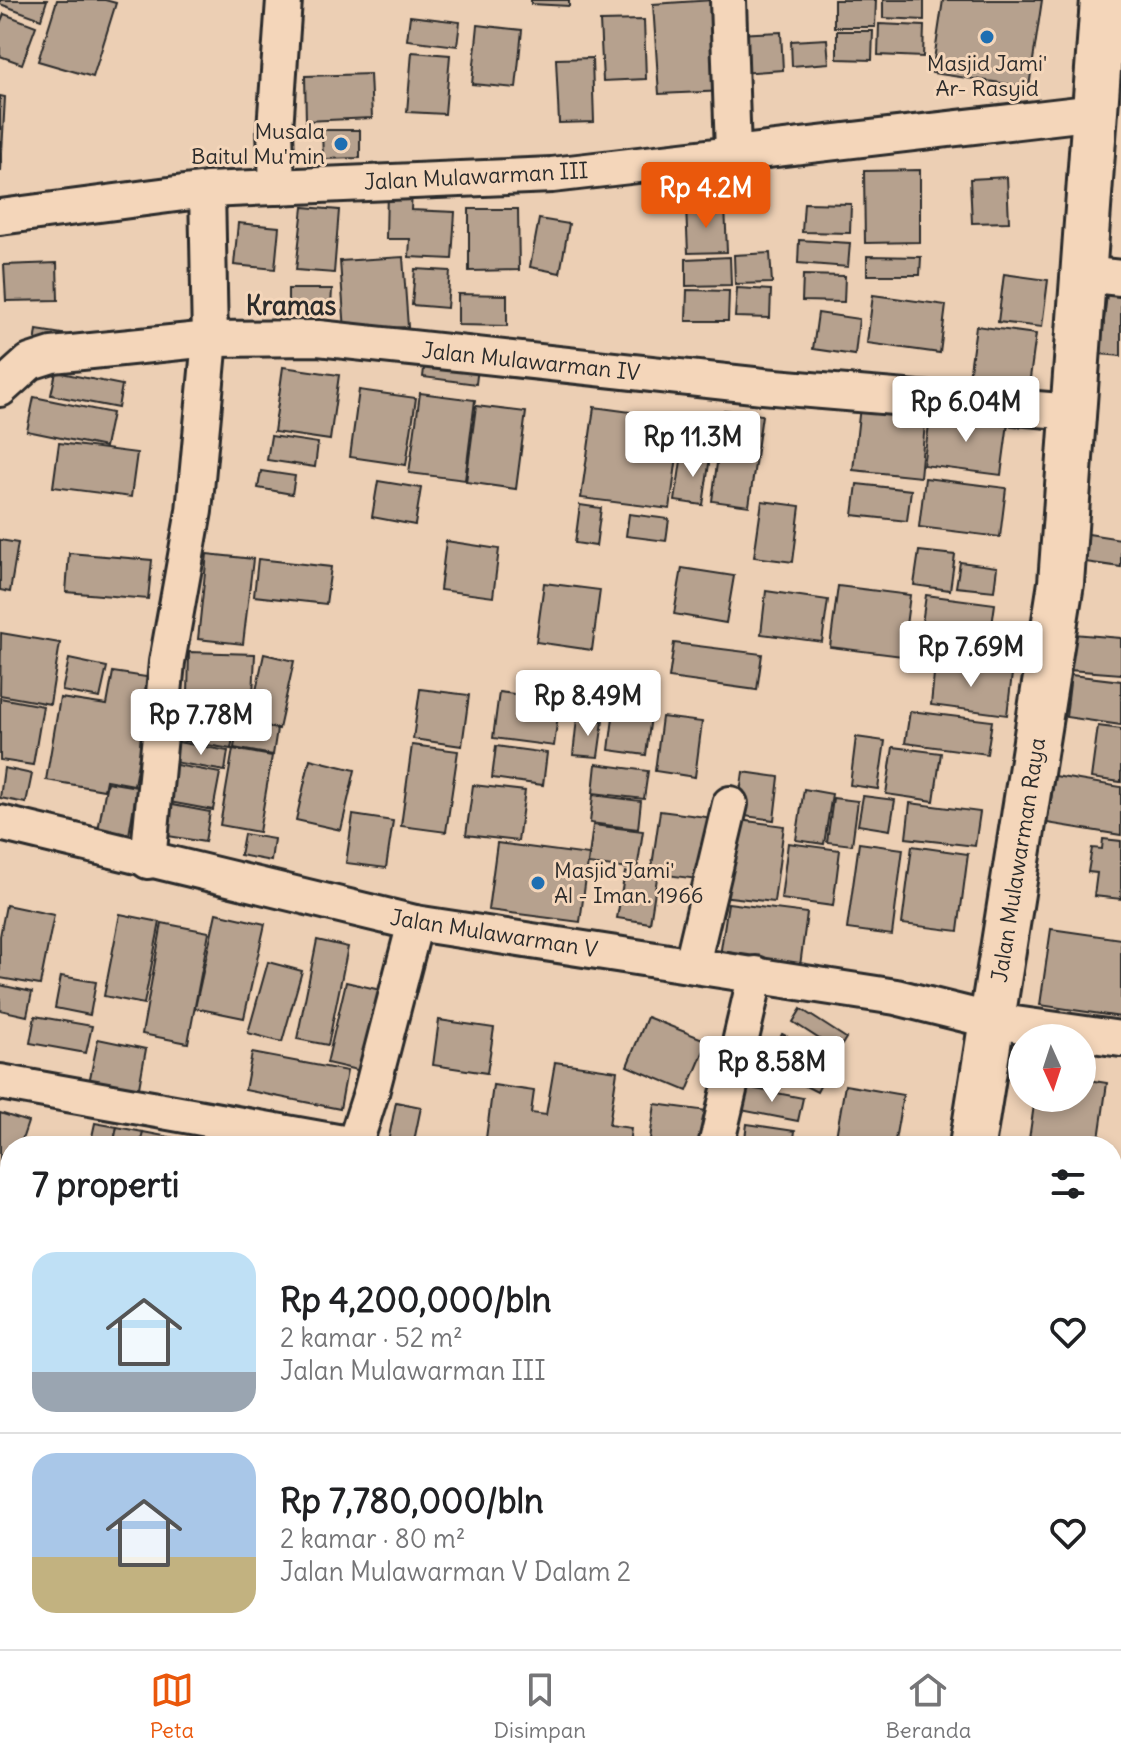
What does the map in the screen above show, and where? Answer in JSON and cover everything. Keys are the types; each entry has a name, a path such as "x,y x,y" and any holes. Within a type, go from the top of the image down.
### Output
{"main road":[{"name":"Jalan Mulawarman Raya","path":"974,1136 1061,583 1073,412 1102,276 1096,112 1103,0"}],"street":[{"path":"277,187 275,129 284,0"},
{"path":"728,0 733,153"},
{"name":"Jalan Mulawarman III","path":"0,217 207,190 552,175 1096,112"},
{"path":"148,861 167,662 194,511 210,339 207,190"},
{"name":"Jalan Mulawarman IV","path":"0,389 30,362 52,355 210,339 318,338 763,386 1073,412"},
{"path":"692,964 730,804"},
{"name":"Jalan Mulawarman V","path":"0,823 415,923 896,997 993,1021 1121,1039"},
{"path":"357,1136 415,923"},
{"path":"718,1136 756,974"},
{"path":"0,1082 299,1136"}],"building":[{"path":"0,0 47,0 41,19 0,4"},
{"path":"57,0 105,0 116,3 93,77 38,61"},
{"path":"531,0 569,0 569,6 531,4"},
{"path":"713,0 726,91 659,94 653,4"},
{"path":"834,0 876,0 875,27 834,27"},
{"path":"883,0 924,0 924,20 883,18"},
{"name":"Masjid Jami' Ar- Rasyid","path":"943,0 1042,0 1029,87 932,73"},
{"path":"4,14 36,26 22,64 0,56 0,23"},
{"path":"410,16 460,22 457,46 407,40"},
{"path":"644,20 646,79 603,81 600,21"},
{"path":"879,24 924,26 923,57 878,55"},
{"path":"478,25 522,30 516,88 472,84"},
{"path":"837,31 873,31 872,60 837,59"},
{"path":"781,32 783,70 739,73 736,34"},
{"path":"827,39 829,63 792,66 791,41"},
{"path":"412,52 450,55 445,114 407,112"},
{"path":"592,58 594,122 559,123 556,59"},
{"path":"370,74 372,118 306,121 305,76"},
{"path":"0,96 5,97 1,171 0,171"},
{"name":"Musala Baitul Mu'min","path":"322,130 360,130 360,158 323,159"},
{"path":"920,170 920,242 865,243 864,171"},
{"path":"1007,177 1009,222 972,223 970,179"},
{"path":"387,188 412,188 411,210 455,212 452,259 409,257 410,239 386,239"},
{"path":"804,203 851,204 850,233 802,232"},
{"path":"725,206 727,252 688,253 686,207"},
{"path":"303,207 339,210 334,273 296,270"},
{"path":"469,209 518,209 519,270 469,271"},
{"path":"539,219 569,224 560,273 530,267"},
{"path":"238,223 279,227 275,269 234,265"},
{"path":"799,240 850,243 848,267 798,263"},
{"path":"770,253 772,283 735,284 734,255"},
{"path":"867,256 921,257 920,275 867,275"},
{"path":"403,257 408,327 345,331 340,261"},
{"path":"730,257 731,285 686,286 686,259"},
{"path":"57,263 58,300 6,301 4,265"},
{"path":"415,269 450,271 447,308 412,305"},
{"path":"1004,274 1048,280 1042,327 998,322"},
{"path":"803,275 845,276 844,302 802,301"},
{"path":"1108,286 1121,287 1121,356 1100,354"},
{"path":"737,288 771,290 770,318 735,317"},
{"path":"288,289 332,289 331,307 288,307"},
{"path":"687,290 729,291 728,321 686,321"},
{"path":"458,294 507,295 507,326 458,325"},
{"path":"873,295 946,305 940,353 867,343"},
{"path":"818,313 859,319 855,355 813,349"},
{"path":"976,326 1036,334 1028,393 968,385"},
{"path":"37,330 69,335 67,349 35,344"},
{"path":"425,360 478,367 476,384 423,377"},
{"path":"283,367 339,375 330,440 274,432"},
{"path":"56,372 122,385 118,408 51,395"},
{"path":"359,390 416,398 406,465 350,457"},
{"path":"420,393 475,400 465,480 409,473"},
{"path":"34,397 112,413 105,447 27,431"},
{"path":"476,406 526,412 516,489 466,482"},
{"path":"860,406 926,413 920,477 853,470"},
{"path":"594,407 682,419 670,509 581,498"},
{"path":"724,410 762,415 749,506 712,501"},
{"path":"931,412 1008,423 1001,475 923,465"},
{"path":"271,436 318,443 315,467 267,460"},
{"path":"59,443 137,453 131,497 53,487"},
{"path":"682,454 710,457 703,505 675,501"},
{"path":"261,471 295,476 292,494 258,488"},
{"path":"925,478 1006,488 1000,537 919,527"},
{"path":"378,481 421,488 415,525 372,517"},
{"path":"857,484 911,490 907,521 853,515"},
{"path":"762,501 800,506 793,562 754,557"},
{"path":"580,505 601,508 596,546 575,543"},
{"path":"629,514 669,519 666,541 626,536"},
{"path":"1082,533 1121,539 1121,567 1078,561"},
{"path":"0,540 18,543 10,592 0,590"},
{"path":"446,541 499,549 493,597 440,590"},
{"path":"919,551 955,555 950,590 914,585"},
{"path":"69,553 152,560 148,599 66,592"},
{"path":"207,554 253,559 243,644 198,639"},
{"path":"258,559 331,567 326,604 254,596"},
{"path":"960,562 997,567 994,591 956,587"},
{"path":"682,568 734,576 726,623 674,614"},
{"path":"544,583 600,590 592,650 536,642"},
{"path":"838,586 910,595 902,656 830,647"},
{"path":"766,591 828,600 822,642 761,634"},
{"path":"926,595 995,604 988,654 919,645"},
{"path":"1,633 60,643 50,704 0,695"},
{"path":"1073,634 1121,638 1121,674 1069,670"},
{"path":"674,643 762,654 757,690 669,678"},
{"path":"189,652 255,654 253,696 188,694"},
{"path":"264,654 294,661 279,729 249,723"},
{"path":"69,659 107,667 100,698 62,691"},
{"path":"935,664 1012,674 1007,715 931,705"},
{"path":"113,672 153,678 134,785 106,780 104,790 46,780 60,698 107,705"},
{"path":"1071,675 1121,681 1121,725 1066,717"},
{"path":"420,689 469,695 462,746 413,739"},
{"path":"499,692 560,700 554,746 493,738"},
{"path":"0,698 43,706 33,765 0,760"},
{"path":"186,701 238,710 231,749 179,740"},
{"path":"614,710 651,716 646,755 609,750"},
{"path":"910,711 992,721 987,754 905,743"},
{"path":"662,717 702,722 695,777 655,771"},
{"path":"577,718 603,721 598,757 573,755"},
{"path":"238,722 277,729 273,755 234,748"},
{"path":"1098,726 1121,729 1121,782 1091,778"},
{"path":"856,737 885,741 878,789 850,785"},
{"path":"178,742 228,751 225,771 174,762"},
{"path":"412,745 458,751 446,832 401,826"},
{"path":"496,746 547,753 543,785 492,778"},
{"path":"893,747 941,753 934,801 886,794"},
{"path":"233,749 272,756 259,832 220,825"},
{"path":"310,759 355,770 341,830 296,820"},
{"path":"171,764 220,773 213,810 164,801"},
{"path":"596,764 648,771 644,799 593,793"},
{"path":"4,768 32,774 26,803 0,798"},
{"path":"743,772 779,777 774,820 737,815"},
{"path":"1055,776 1121,787 1121,835 1047,823"},
{"path":"107,782 137,787 129,835 98,830"},
{"path":"473,785 525,791 518,841 466,835"},
{"path":"804,789 832,794 824,844 796,840"},
{"path":"593,795 641,801 638,829 590,823"},
{"path":"863,796 895,800 890,830 858,825"},
{"path":"833,798 858,801 852,845 827,842"},
{"path":"162,803 210,812 205,842 156,834"},
{"path":"910,803 980,812 975,846 906,838"},
{"path":"660,811 714,818 705,880 651,873"},
{"path":"353,815 393,821 386,868 346,863"},
{"path":"732,819 784,826 774,902 721,896"},
{"path":"593,825 643,831 637,870 588,864"},
{"path":"244,834 274,839 271,861 240,855"},
{"path":"1103,839 1121,841 1121,899 1094,896 1097,873 1088,872 1092,848 1102,849"},
{"name":"Masjid Jami' Al - Iman. 1966","path":"497,843 589,855 580,922 488,910"},
{"path":"788,843 840,850 833,906 781,899"},
{"path":"859,843 903,849 892,935 847,929"},
{"path":"912,846 968,854 958,931 902,924"},
{"path":"625,872 657,878 650,923 617,918"},
{"path":"728,903 807,913 800,966 720,956"},
{"path":"6,905 54,915 40,985 0,978 0,936"},
{"path":"216,913 265,924 244,1018 195,1008"},
{"path":"120,914 160,922 144,1004 104,996"},
{"path":"162,923 209,932 188,1043 142,1034"},
{"path":"1051,929 1121,939 1121,1017 1040,1005"},
{"path":"317,940 348,947 328,1045 297,1039"},
{"path":"268,962 302,971 282,1042 248,1033"},
{"path":"61,976 96,982 90,1015 55,1008"},
{"path":"346,982 389,992 370,1073 327,1063"},
{"path":"0,985 32,992 27,1016 0,1010"},
{"path":"801,1009 846,1038 838,1051 793,1022"},
{"path":"35,1016 92,1026 86,1053 30,1043"},
{"path":"647,1017 708,1041 687,1091 627,1066"},
{"path":"439,1020 494,1028 487,1073 433,1065"},
{"path":"782,1034 834,1060 817,1092 766,1066"},
{"path":"98,1039 146,1049 138,1093 89,1083"},
{"path":"252,1053 347,1071 340,1109 245,1090"},
{"path":"555,1062 617,1071 609,1125 631,1128 630,1136 486,1136 493,1085 534,1091 531,1113 546,1115"},
{"path":"1096,1081 1107,1083 1099,1136 1029,1136 1033,1112 1096,1112"},
{"path":"845,1085 903,1095 896,1136 836,1136"},
{"path":"745,1087 803,1098 798,1121 741,1110"},
{"path":"396,1102 421,1107 415,1136 389,1136"},
{"path":"655,1104 708,1111 704,1136 650,1136"},
{"path":"0,1113 28,1122 23,1136 0,1136"},
{"path":"95,1123 117,1127 115,1136 92,1136"},
{"path":"747,1124 795,1131 794,1136 745,1136"},
{"path":"117,1127 143,1132 142,1136 115,1136"},
{"path":"143,1132 164,1136 142,1136"}],"place":[{"name":"Masjid Jami' Ar- Rasyid","path":"987,37"},
{"name":"Musala Baitul Mu'min","path":"341,144"},
{"name":"Masjid Jami' Al - Iman. 1966","path":"538,883"}],"district":[{"name":"Kramas","path":"291,306"}]}
